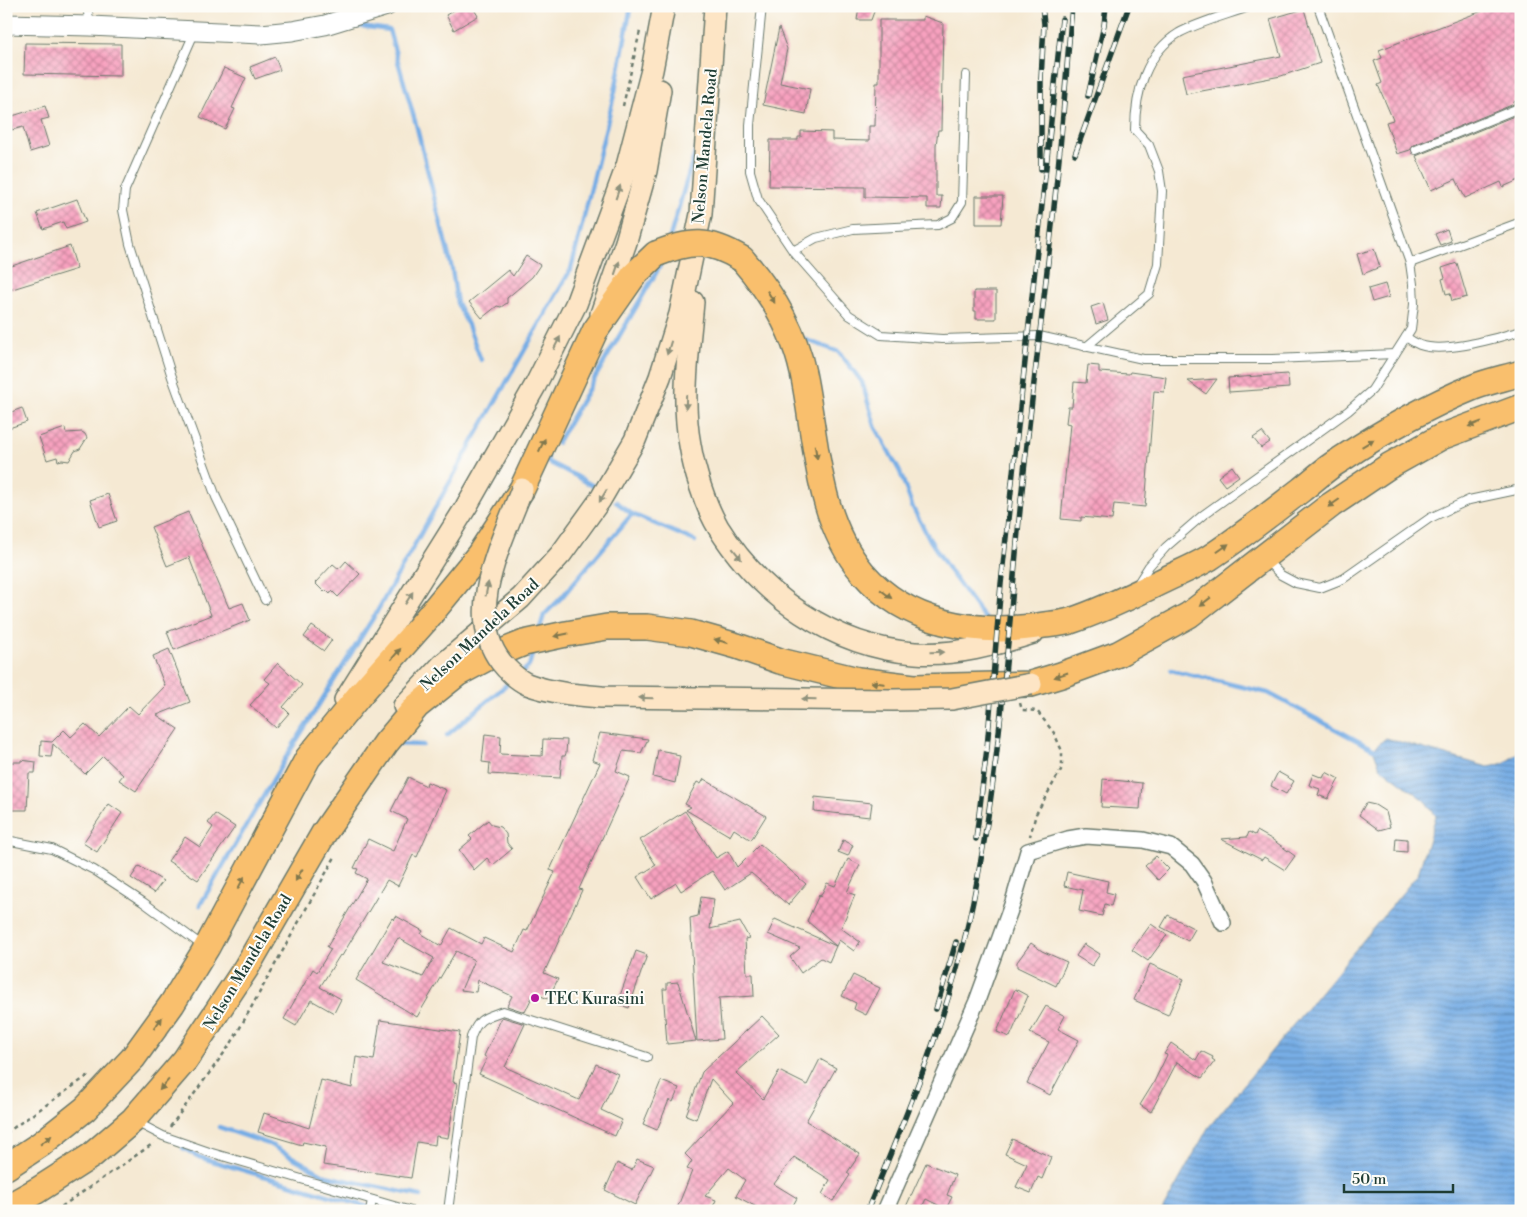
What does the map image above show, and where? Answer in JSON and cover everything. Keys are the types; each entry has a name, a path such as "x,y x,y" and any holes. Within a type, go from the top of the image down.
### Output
{"main road":[{"path":"6,1167 41,1144 85,1108 133,1058 172,1004 207,947 308,758 466,507 535,386 576,304 627,166 652,70 664,6"},
{"path":"668,6 661,85 646,171 626,242 596,331 522,489 490,578 484,614 487,637 506,668 525,683 572,694 602,697 893,700 952,699 1031,684 1061,675 1126,650 1189,615 1331,505 1389,466 1441,437 1521,407"},
{"name":"Nelson Mandela Road","path":"6,1208 92,1156 133,1120 185,1060 246,968 366,761 398,712 442,665 521,598 561,554 600,500 635,440 660,377 680,314 701,214 715,6"},
{"path":"701,214 685,407 690,445 699,482 717,525 737,555 762,582 799,613 839,634 883,648 915,653 956,652 1000,643 1068,621 1129,598 1207,559 1261,521 1338,461 1415,414 1475,386 1521,373"},
{"path":"596,331 634,275 656,254 677,245 694,243 711,244 728,250 742,258 774,301 790,334 802,370 818,464 830,515 846,550 864,574 884,593 908,610 955,625 981,629 1024,628 1068,621"},
{"path":"308,758 479,555 522,489"},
{"path":"324,833 386,743 417,706 457,674 486,658 524,643 607,627 647,627 691,634 737,646 780,661 858,680 914,687 1031,684"}],"street":[{"path":"6,24 261,34 325,25 387,6"},
{"path":"885,1211 977,1001 1013,902 1028,850 1086,836 1143,840 1171,848 1192,864 1204,881 1223,923"}],"lane":[{"path":"88,6 90,26"},
{"path":"762,6 750,125 750,171 758,199 793,251 848,315 881,335 942,338 1039,336 1143,359 1273,359 1395,354"},
{"path":"1086,347 1149,294 1158,264 1162,191 1159,171 1150,146 1135,130 1135,109 1145,72 1158,51 1180,33 1251,6"},
{"path":"1129,598 1149,566 1166,547 1204,515 1348,411 1372,390 1411,330 1414,304 1410,263 1318,6"},
{"path":"195,30 125,190 123,210 130,244 172,377 216,497 265,600"},
{"path":"793,251 816,238 853,229 938,225 952,218 962,202 966,75"},
{"path":"1416,150 1521,107"},
{"path":"1410,263 1521,222"},
{"path":"1406,337 1420,345 1438,347 1470,344 1521,331"},
{"path":"1263,557 1281,574 1296,583 1320,588 1343,578 1430,518 1469,500 1521,489"},
{"path":"6,840 52,849 94,870 143,902 196,942 207,947"},
{"path":"448,1211 471,1038 477,1024 485,1017 503,1011 647,1058"},
{"path":"133,1120 163,1136 212,1153 412,1211"},
{"path":"370,1211 372,1200"}],"path":[{"path":"621,112 641,26"},
{"path":"1022,710 1037,711 1054,733 1062,751 1062,768 1036,814 1030,832 1028,850"},
{"path":"6,1133 92,1072"}],"water":[{"path":"1386,738 1488,767 1506,761 1521,749 1521,1211 1162,1211 1208,1128 1418,874 1436,816 1425,801 1380,767 1373,749"}],"building":[{"path":"461,6 472,6 478,16 454,30 446,15"},
{"path":"859,6 876,6 871,20 857,20"},
{"path":"1495,6 1521,6 1521,89 1517,91 1520,98 1514,104 1414,145 1410,150 1397,154 1386,122 1393,120 1378,85 1382,83 1374,61 1382,58 1379,50"},
{"path":"1304,9 1320,63 1281,76 1186,94 1182,75 1281,56 1270,19"},
{"path":"923,16 943,23 941,130 938,130 936,145 936,196 942,196 941,208 927,208 927,198 865,197 865,187 769,186 770,140 798,140 798,137 801,137 801,131 832,132 832,140 869,141 869,126 875,126 876,83 879,83 879,20 923,20"},
{"path":"779,28 787,49 780,83 810,89 806,114 763,105"},
{"path":"25,43 121,44 121,76 24,74"},
{"path":"275,57 280,70 255,79 250,67"},
{"path":"224,68 246,78 232,108 235,109 225,129 200,117"},
{"path":"45,106 49,118 41,120 49,146 30,152 23,127 12,130 9,117"},
{"path":"1519,114 1521,118 1521,179 1503,187 1501,182 1465,198 1456,179 1431,190 1416,156"},
{"path":"976,196 1003,196 1001,224 976,224"},
{"path":"77,199 86,222 66,229 63,222 43,229 37,213"},
{"path":"1447,229 1451,241 1440,245 1435,234"},
{"path":"70,246 77,269 6,291 6,268"},
{"path":"1374,249 1380,267 1363,274 1357,254"},
{"path":"526,256 540,265 532,277 507,298 507,303 501,307 497,306 482,318 469,302 508,270 513,276"},
{"path":"1457,263 1467,297 1452,301 1450,293 1446,294 1442,279 1445,278 1442,268"},
{"path":"1385,284 1389,297 1372,302 1368,289"},
{"path":"974,291 996,291 996,319 976,319"},
{"path":"1103,303 1108,320 1096,324 1091,307"},
{"path":"1088,365 1099,366 1099,372 1129,374 1130,372 1166,377 1164,392 1154,391 1145,507 1114,504 1112,520 1081,517 1081,521 1061,519 1070,424 1066,423 1068,407 1072,407 1074,382 1086,383"},
{"path":"1288,374 1289,388 1229,392 1228,378"},
{"path":"1217,379 1206,394 1188,381"},
{"path":"22,408 27,422 6,429 6,414"},
{"path":"65,428 66,433 82,432 87,438 69,461 58,461 57,457 47,460 39,437"},
{"path":"1262,432 1270,442 1261,448 1253,438"},
{"path":"1232,466 1239,476 1225,486 1218,477"},
{"path":"108,494 117,521 99,527 90,500"},
{"path":"188,512 229,608 243,603 250,620 174,650 167,632 211,615 189,557 167,566 151,527"},
{"path":"346,561 360,574 338,597 332,591 330,594 326,590 324,592 315,583 333,564 339,569"},
{"path":"312,626 332,640 324,651 304,637"},
{"path":"169,649 190,702 157,715 178,729 136,791 119,780 123,775 103,756 85,774 53,744 51,757 40,756 41,741 52,742 64,730 71,737 85,724 99,737 129,706 138,714 165,686 153,656"},
{"path":"278,663 302,685 283,707 289,713 276,728 250,705 270,683 264,679"},
{"path":"600,733 648,739 641,753 623,751 616,771 630,777 579,889 582,890 544,973 558,979 548,999 534,993 525,1012 507,1006 512,996 478,980 476,992 461,990 474,960 456,951 417,1017 356,980 392,918 394,920 396,916 423,931 421,934 441,946 451,928 481,944 484,938 514,952 524,930 527,931 555,872 550,870 600,763 592,760","holes":["398,938 434,958 423,977 383,962"]},
{"path":"485,734 501,736 500,754 542,756 543,739 567,740 566,753 565,756 562,756 560,778 489,774 490,763 482,762"},
{"path":"658,750 675,753 675,755 680,756 675,783 653,777"},
{"path":"21,760 36,762 35,773 29,773 27,810 11,810 11,804 6,804 6,762 21,762"},
{"path":"1278,772 1294,781 1286,794 1271,786"},
{"path":"1326,772 1339,779 1328,799 1318,795 1320,789 1309,785 1313,774 1323,778"},
{"path":"408,777 426,786 427,782 446,790 417,857 413,855 398,886 387,880 342,956 340,955 320,987 341,999 334,1013 311,1000 296,1026 284,1019 313,969 317,972 331,949 327,947 367,879 356,873 358,869 354,868 368,839 393,851 407,819 391,811"},
{"path":"704,779 766,816 751,840 734,829 730,836 686,810 691,807 685,804 697,782 701,784"},
{"path":"1103,779 1142,783 1140,809 1101,807"},
{"path":"815,797 872,803 870,817 814,811"},
{"path":"1366,803 1375,805 1386,812 1390,827 1379,830 1359,815"},
{"path":"109,804 122,813 97,852 83,843"},
{"path":"685,811 716,858 728,851 737,867 760,844 806,884 788,905 751,873 725,890 712,871 681,891 676,883 651,899 637,877 656,865 640,840"},
{"path":"215,814 235,827 198,880 168,861 185,837 200,847 213,827 208,823"},
{"path":"488,820 492,825 500,827 506,834 507,843 512,849 493,865 487,858 474,870 459,850 472,839 469,836"},
{"path":"1257,831 1295,856 1285,870 1264,857 1262,860 1221,839 1247,837 1249,832 1255,835"},
{"path":"1396,838 1407,839 1407,852 1395,851"},
{"path":"843,840 853,845 848,856 838,852"},
{"path":"1156,856 1169,869 1158,880 1145,866"},
{"path":"848,859 860,865 847,892 855,895 841,928 860,942 854,951 839,940 836,946 807,921 819,895 820,897 827,883 835,886"},
{"path":"139,866 163,881 154,893 131,878"},
{"path":"1067,872 1108,881 1106,892 1114,894 1111,906 1105,904 1102,916 1079,911 1083,890 1064,886"},
{"path":"701,897 714,899 710,929 740,922 749,938 745,939 747,974 753,974 754,996 719,998 722,1039 697,1041 690,918 698,916"},
{"path":"1168,915 1195,929 1188,941 1161,927"},
{"path":"775,919 836,946 829,962 821,958 801,973 790,957 800,948 768,934"},
{"path":"1151,924 1167,935 1148,961 1132,950"},
{"path":"1031,943 1042,951 1067,962 1056,986 1017,967 1017,962"},
{"path":"1084,944 1100,954 1092,966 1076,956"},
{"path":"636,951 647,955 629,1008 617,1004"},
{"path":"1150,964 1184,979 1168,1015 1134,1000"},
{"path":"853,975 880,988 866,1015 854,1009 856,1003 842,996"},
{"path":"678,982 696,1041 667,1044 663,989 667,989 667,983"},
{"path":"1015,989 1028,996 1010,1037 997,1032"},
{"path":"1046,1006 1065,1016 1058,1029 1079,1040 1050,1095 1027,1083 1049,1042 1030,1033"},
{"path":"762,1016 779,1034 736,1073 763,1099 779,1071 807,1085 820,1059 836,1068 806,1121 860,1154 847,1173 850,1175 833,1201 822,1194 830,1180 794,1157 774,1184 797,1198 790,1211 764,1211 736,1196 745,1180 729,1168 705,1196 716,1200 711,1211 676,1211 692,1171 687,1169 692,1161 685,1154 733,1103 711,1079 696,1119 686,1115 702,1072"},
{"path":"502,1017 525,1024 505,1067 579,1100 596,1064 618,1074 601,1110 622,1120 615,1136 479,1074 487,1058 484,1056"},
{"path":"380,1020 460,1032 453,1082 457,1083 448,1138 436,1136 435,1145 417,1142 411,1178 323,1165 326,1147 303,1142 302,1145 258,1132 264,1113 309,1128 321,1080 352,1088 356,1057 374,1060"},
{"path":"1171,1043 1196,1060 1201,1051 1213,1057 1212,1059 1215,1061 1202,1078 1177,1062 1151,1112 1140,1105 1153,1084 1167,1055 1164,1054"},
{"path":"661,1081 679,1088 673,1102 669,1100 657,1130 643,1124"},
{"path":"1012,1139 1051,1157 1042,1179 1038,1177 1031,1193 1016,1187 1027,1164 1005,1154"},
{"path":"637,1159 654,1166 635,1205 605,1190 617,1163 632,1170"},
{"path":"926,1163 955,1175 947,1195 952,1197 946,1209 926,1199 920,1211 904,1211"}],"waterway":[{"path":"200,905 288,754 375,615 571,269 615,91 631,6"},
{"path":"347,27 360,26 389,30 417,128 452,269 457,303 468,325 481,360"},
{"path":"669,240 696,149"},
{"path":"557,443 660,266"},
{"path":"801,338 839,352 862,382 875,426 900,472 913,508 951,573 985,619"},
{"path":"548,458 546,461 600,490"},
{"path":"616,502 632,514 695,541"},
{"path":"539,631 544,615 561,598 632,514"},
{"path":"521,673 529,666 534,648"},
{"path":"1171,670 1268,693 1373,749"},
{"path":"447,735 511,681"},
{"path":"395,744 423,745"},
{"path":"219,1127 269,1144 326,1176 421,1196"},
{"path":"183,1148 199,1157 381,1211"}],"railway":[{"path":"1041,169 1041,79 1044,24 1042,6"},
{"path":"867,1211 911,1104 949,994 969,920 988,818 1001,715 1024,468 1059,157 1072,6"},
{"path":"1088,96 1104,25 1106,6"},
{"path":"1075,154 1129,6"},
{"path":"976,839 987,748 1001,584 1062,19"},
{"path":"936,1009 956,942"}],"place":[{"name":"TEC Kurasini","path":"535,998"}]}
